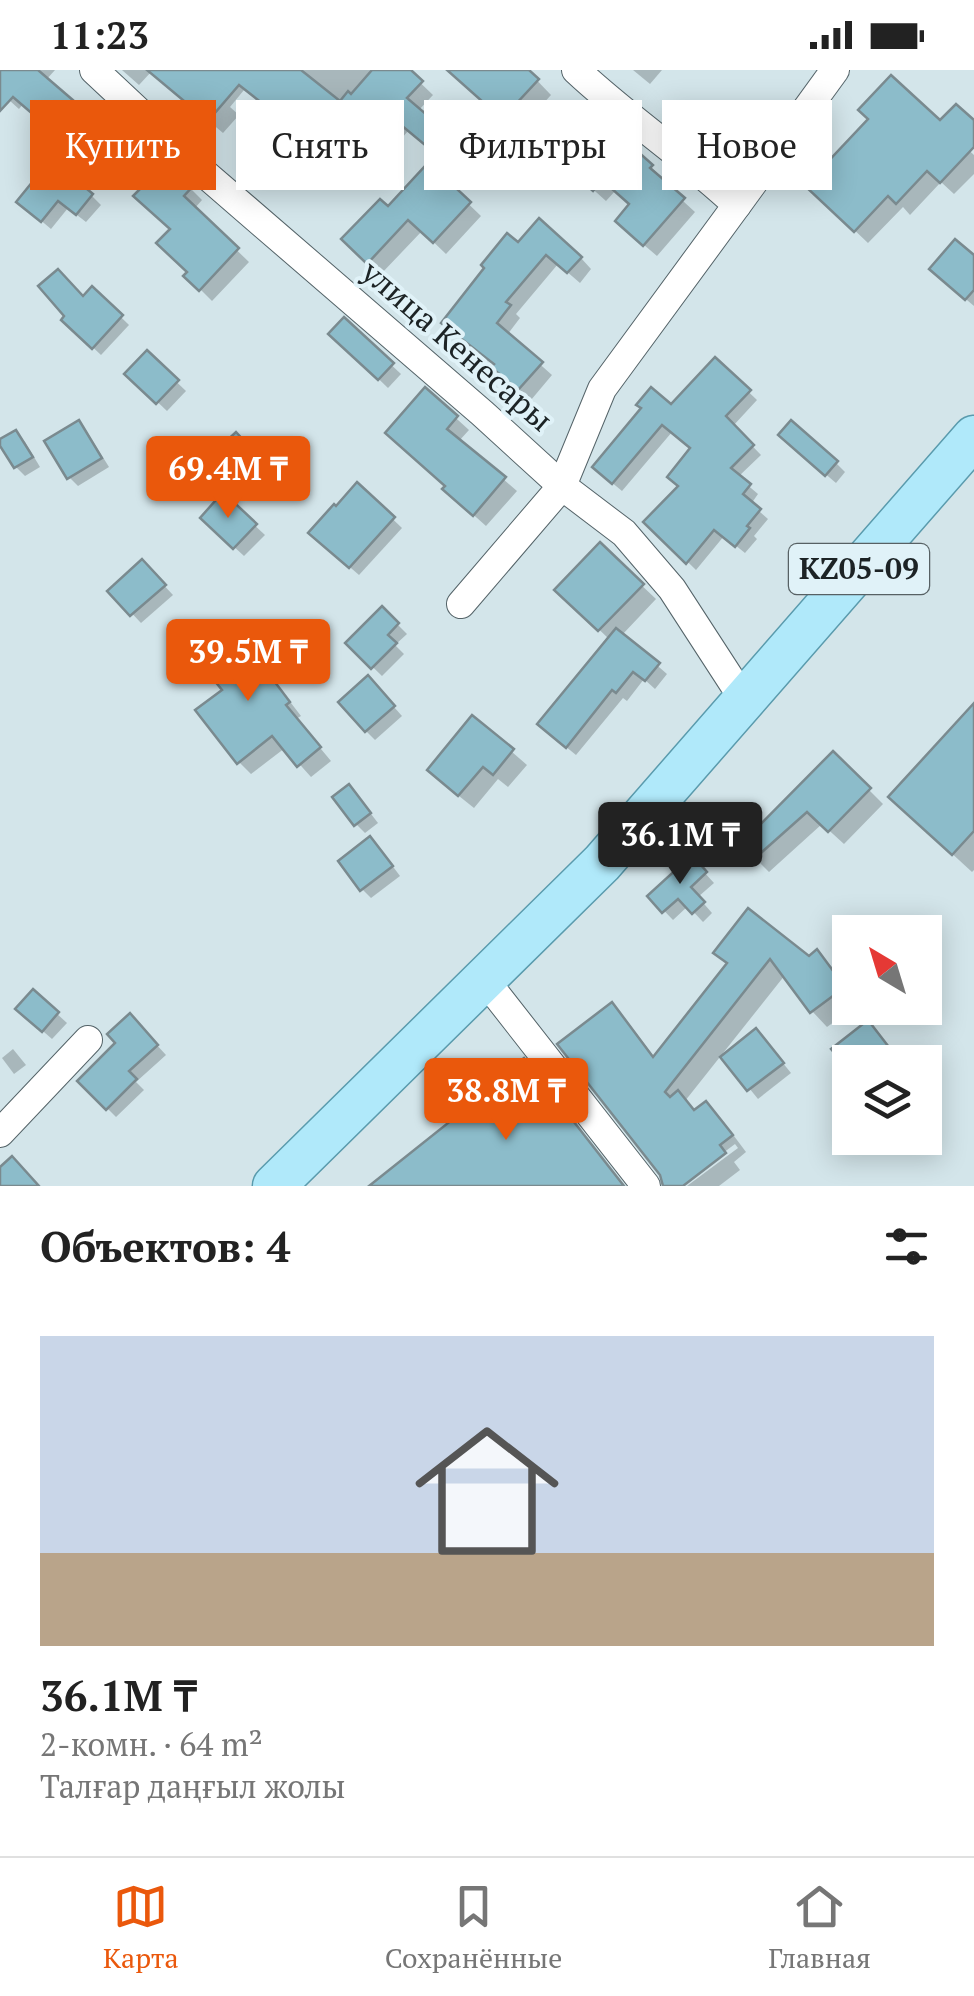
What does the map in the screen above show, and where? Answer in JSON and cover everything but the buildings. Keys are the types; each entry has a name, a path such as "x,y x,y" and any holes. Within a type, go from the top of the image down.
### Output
{"main road":[{"name":"KZ05-09","path":"274,1186 602,863 974,437"}],"street":[{"name":"улица Кенесары","path":"94,70 204,173 482,412 562,486 624,533 672,589 744,700"},
{"path":"576,70 737,205"},
{"path":"461,604 562,486 602,389 835,70"},
{"path":"484,979 646,1186"},
{"path":"0,1134 88,1040"}]}
